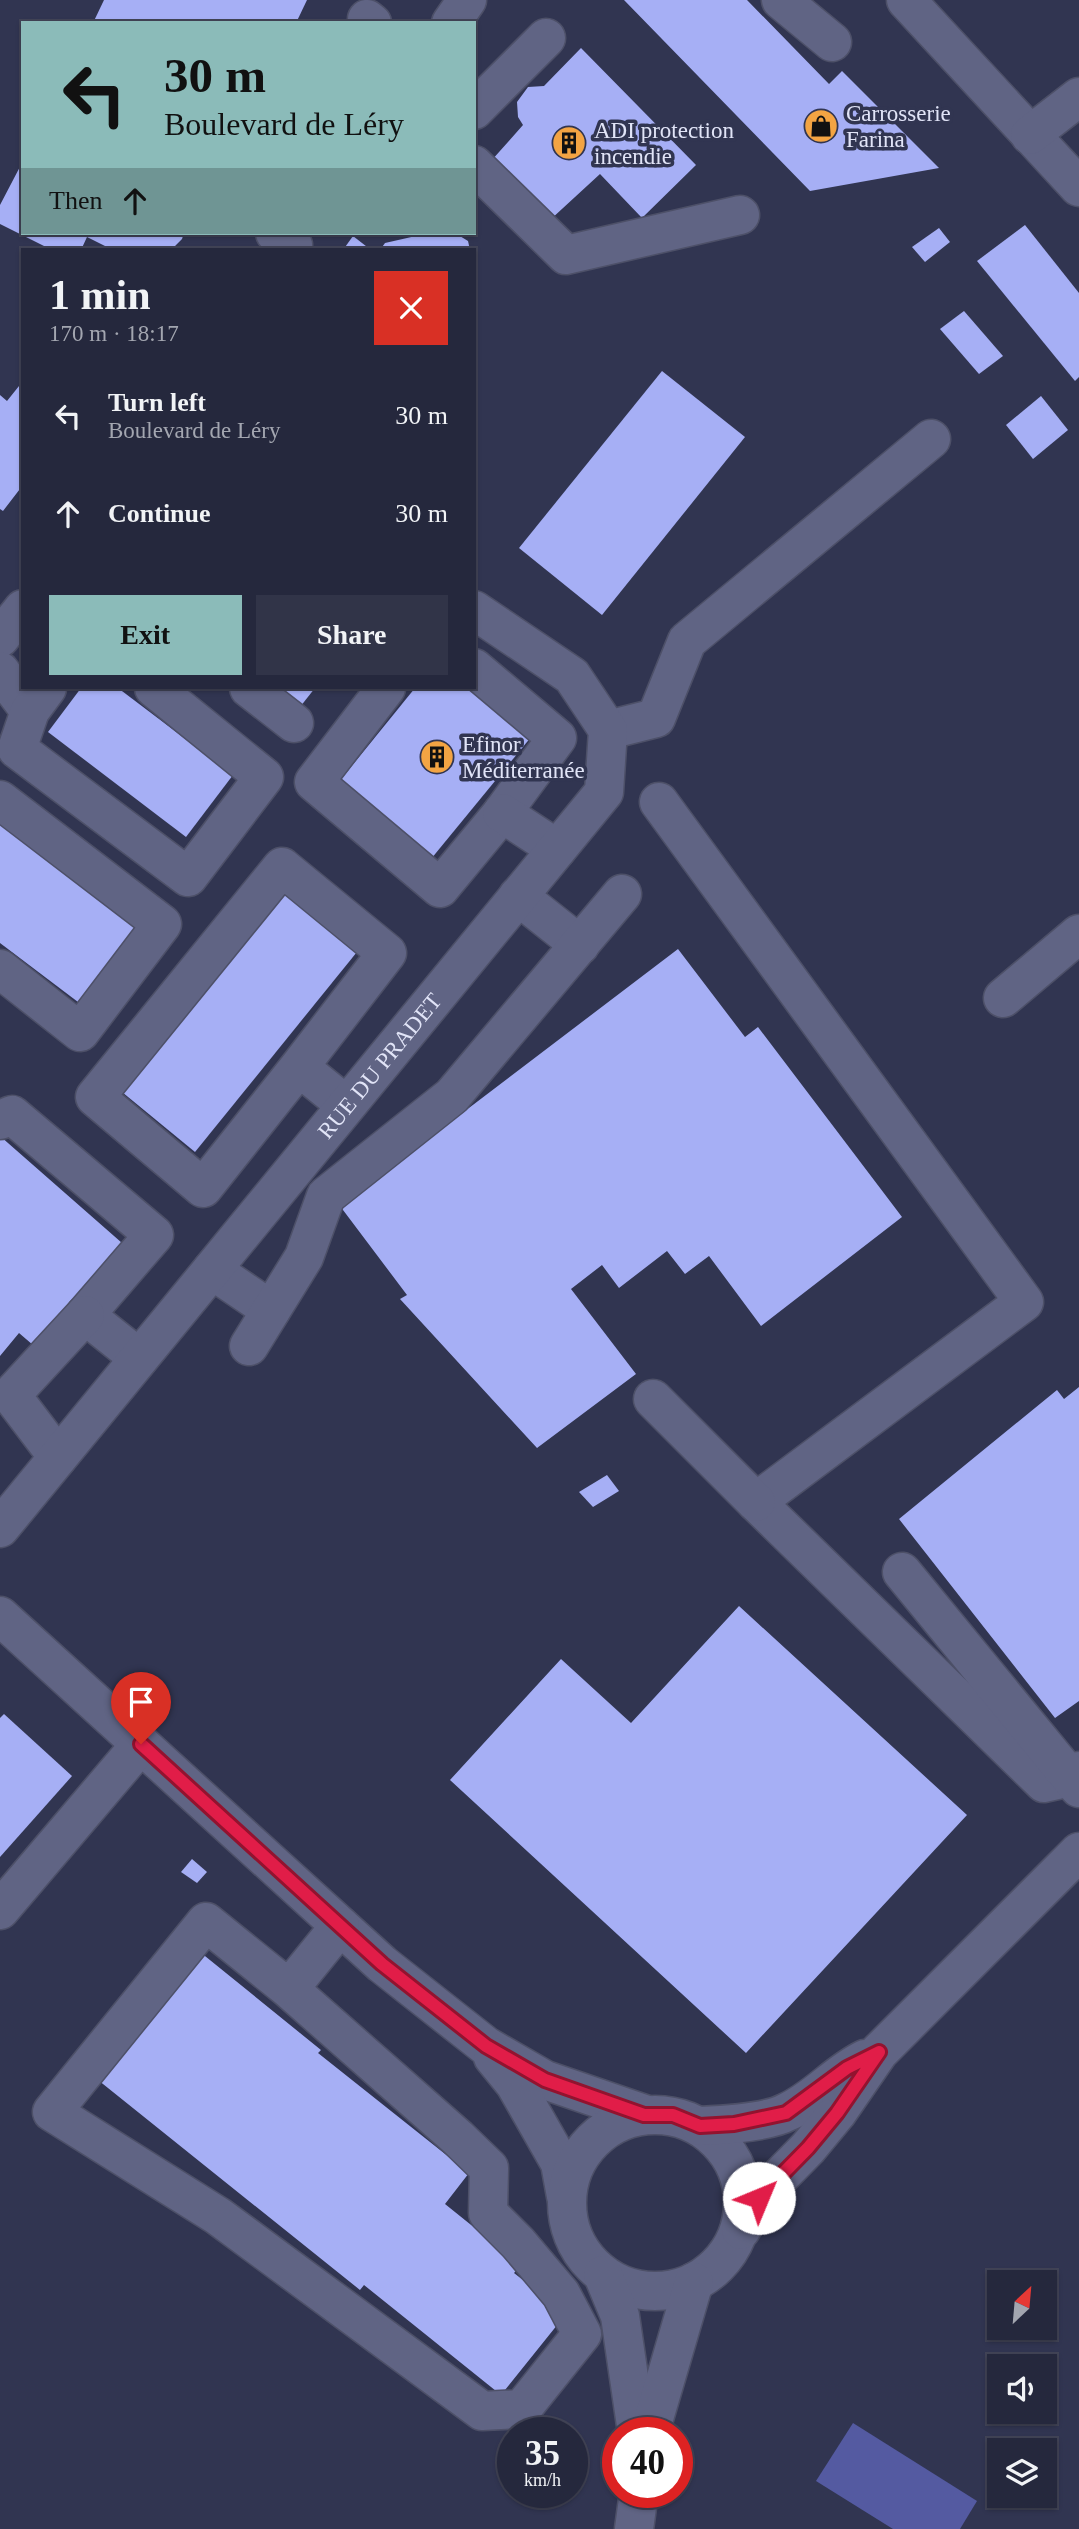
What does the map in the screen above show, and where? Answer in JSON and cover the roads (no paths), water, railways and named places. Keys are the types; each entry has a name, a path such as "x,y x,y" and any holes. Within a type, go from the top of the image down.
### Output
{"street":[{"path":"452,21 467,0"},
{"path":"781,0 832,42"},
{"path":"906,0 1079,187"},
{"path":"476,108 546,38"},
{"path":"1030,135 1079,97"},
{"path":"476,167 566,255 740,215"},
{"path":"476,611 572,676 608,730 656,718 687,641 931,439"},
{"path":"0,638 21,612"},
{"path":"385,689 314,782 440,888 502,813 557,738 476,670"},
{"path":"0,671 21,686"},
{"path":"38,699 17,749 188,877 264,777 154,689"},
{"path":"250,689 294,723"},
{"name":"RUE DU PRADET","path":"0,1528 604,792 608,730"},
{"path":"0,800 162,924 80,1032 0,969"},
{"path":"659,802 1024,1302 756,1503"},
{"path":"502,813 557,849"},
{"path":"282,867 387,953 299,1067 202,1188 95,1097 282,867"},
{"path":"249,1346 304,1257 326,1196 452,1096 622,894"},
{"path":"519,896 580,944"},
{"path":"1003,998 1079,934"},
{"path":"299,1067 346,1105"},
{"path":"0,1120 12,1115 154,1235 11,1395 58,1457"},
{"path":"212,1270 271,1310"},
{"path":"85,1315 139,1358"},
{"path":"653,1399 1044,1783 1076,1779"},
{"path":"902,1572 1076,1779"},
{"path":"0,1616 382,1964 486,2046 545,2080 644,2115"},
{"path":"0,1910 141,1744"},
{"path":"486,2046 515,2084 560,2163 567,2219 574,2240 586,2259 603,2275 624,2286 647,2291 671,2290 694,2282 713,2270 727,2254 759,2198 808,2148 837,2113 879,2052 1079,1852"},
{"path":"206,1922 289,1989 489,2168 488,2213 518,2243 561,2294 582,2334 522,2409 482,2412 218,2216 52,2112 206,1922"},
{"path":"289,1989 340,1926"},
{"path":"700,2126 734,2124 786,2113 847,2068 879,2052"},
{"path":"566,2196 573,2166 590,2141 614,2123 644,2115 673,2115 700,2126 719,2142 734,2162 742,2186 743,2211 738,2235"},
{"path":"603,2275 620,2316 635,2417"},
{"path":"654,2417 694,2282"},
{"path":"634,2529 637,2508"}],"place":[{"name":"Carrosserie Farina","path":"821,126"},
{"name":"ADI protection incendie","path":"569,143"},
{"name":"Efinor Méditerranée","path":"437,757"}]}
